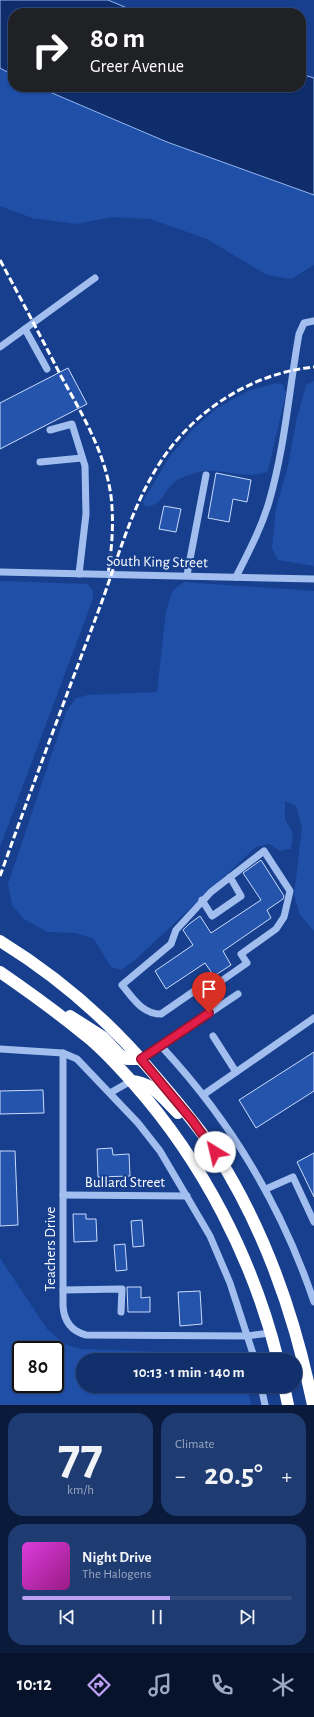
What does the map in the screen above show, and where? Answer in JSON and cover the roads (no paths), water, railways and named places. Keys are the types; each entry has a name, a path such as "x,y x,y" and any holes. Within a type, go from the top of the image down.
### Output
{"highway":[{"path":"0,940 74,995 113,1028 192,1120 215,1152 247,1207 270,1257 296,1333 313,1405"},
{"path":"0,972 86,1035 131,1081 169,1128 209,1189 243,1257 276,1353"},
{"path":"26,990 88,1026 102,1037 120,1055 127,1059 141,1059"},
{"path":"131,1081 142,1082 150,1085 215,1152"},
{"path":"285,1393 288,1405"}],"street":[{"path":"0,347 95,278"},
{"path":"236,577 256,536 269,503 276,473 299,334 304,323 314,321"},
{"path":"25,329 47,369"},
{"path":"50,430 72,424 85,466 86,514 79,574"},
{"path":"40,462 82,458"},
{"path":"187,576 206,475"},
{"name":"South King Street","path":"0,572 314,579"},
{"path":"207,991 247,963 240,954 276,929 284,917 290,891 264,851 202,900 176,930 171,944 122,984 144,1010 154,1014 161,1014 203,985 207,991 218,1007"},
{"path":"202,900 212,916 241,896 230,877"},
{"path":"141,1059 238,994"},
{"path":"203,1094 314,1018"},
{"path":"213,1036 236,1072"},
{"path":"162,1046 203,1094 242,1146 266,1188 312,1287 314,1302"},
{"path":"0,1049 63,1053 77,1059 138,1123 160,1151 210,1236 230,1283 253,1353"},
{"name":"Teachers Drive","path":"63,1053 63,1313 66,1322 73,1330 86,1335 247,1336 270,1333"},
{"path":"110,1093 131,1081"},
{"path":"266,1188 293,1177 314,1222"},
{"name":"Bullard Street","path":"63,1195 187,1196"},
{"path":"63,1290 122,1289 121,1312"},
{"path":"262,1393 265,1405"}],"railway":[{"path":"0,260 92,434 104,464 111,496 112,516 108,574"},
{"path":"0,876 130,522 150,479 177,440 205,412 239,390 257,382 275,375 314,367"}]}
